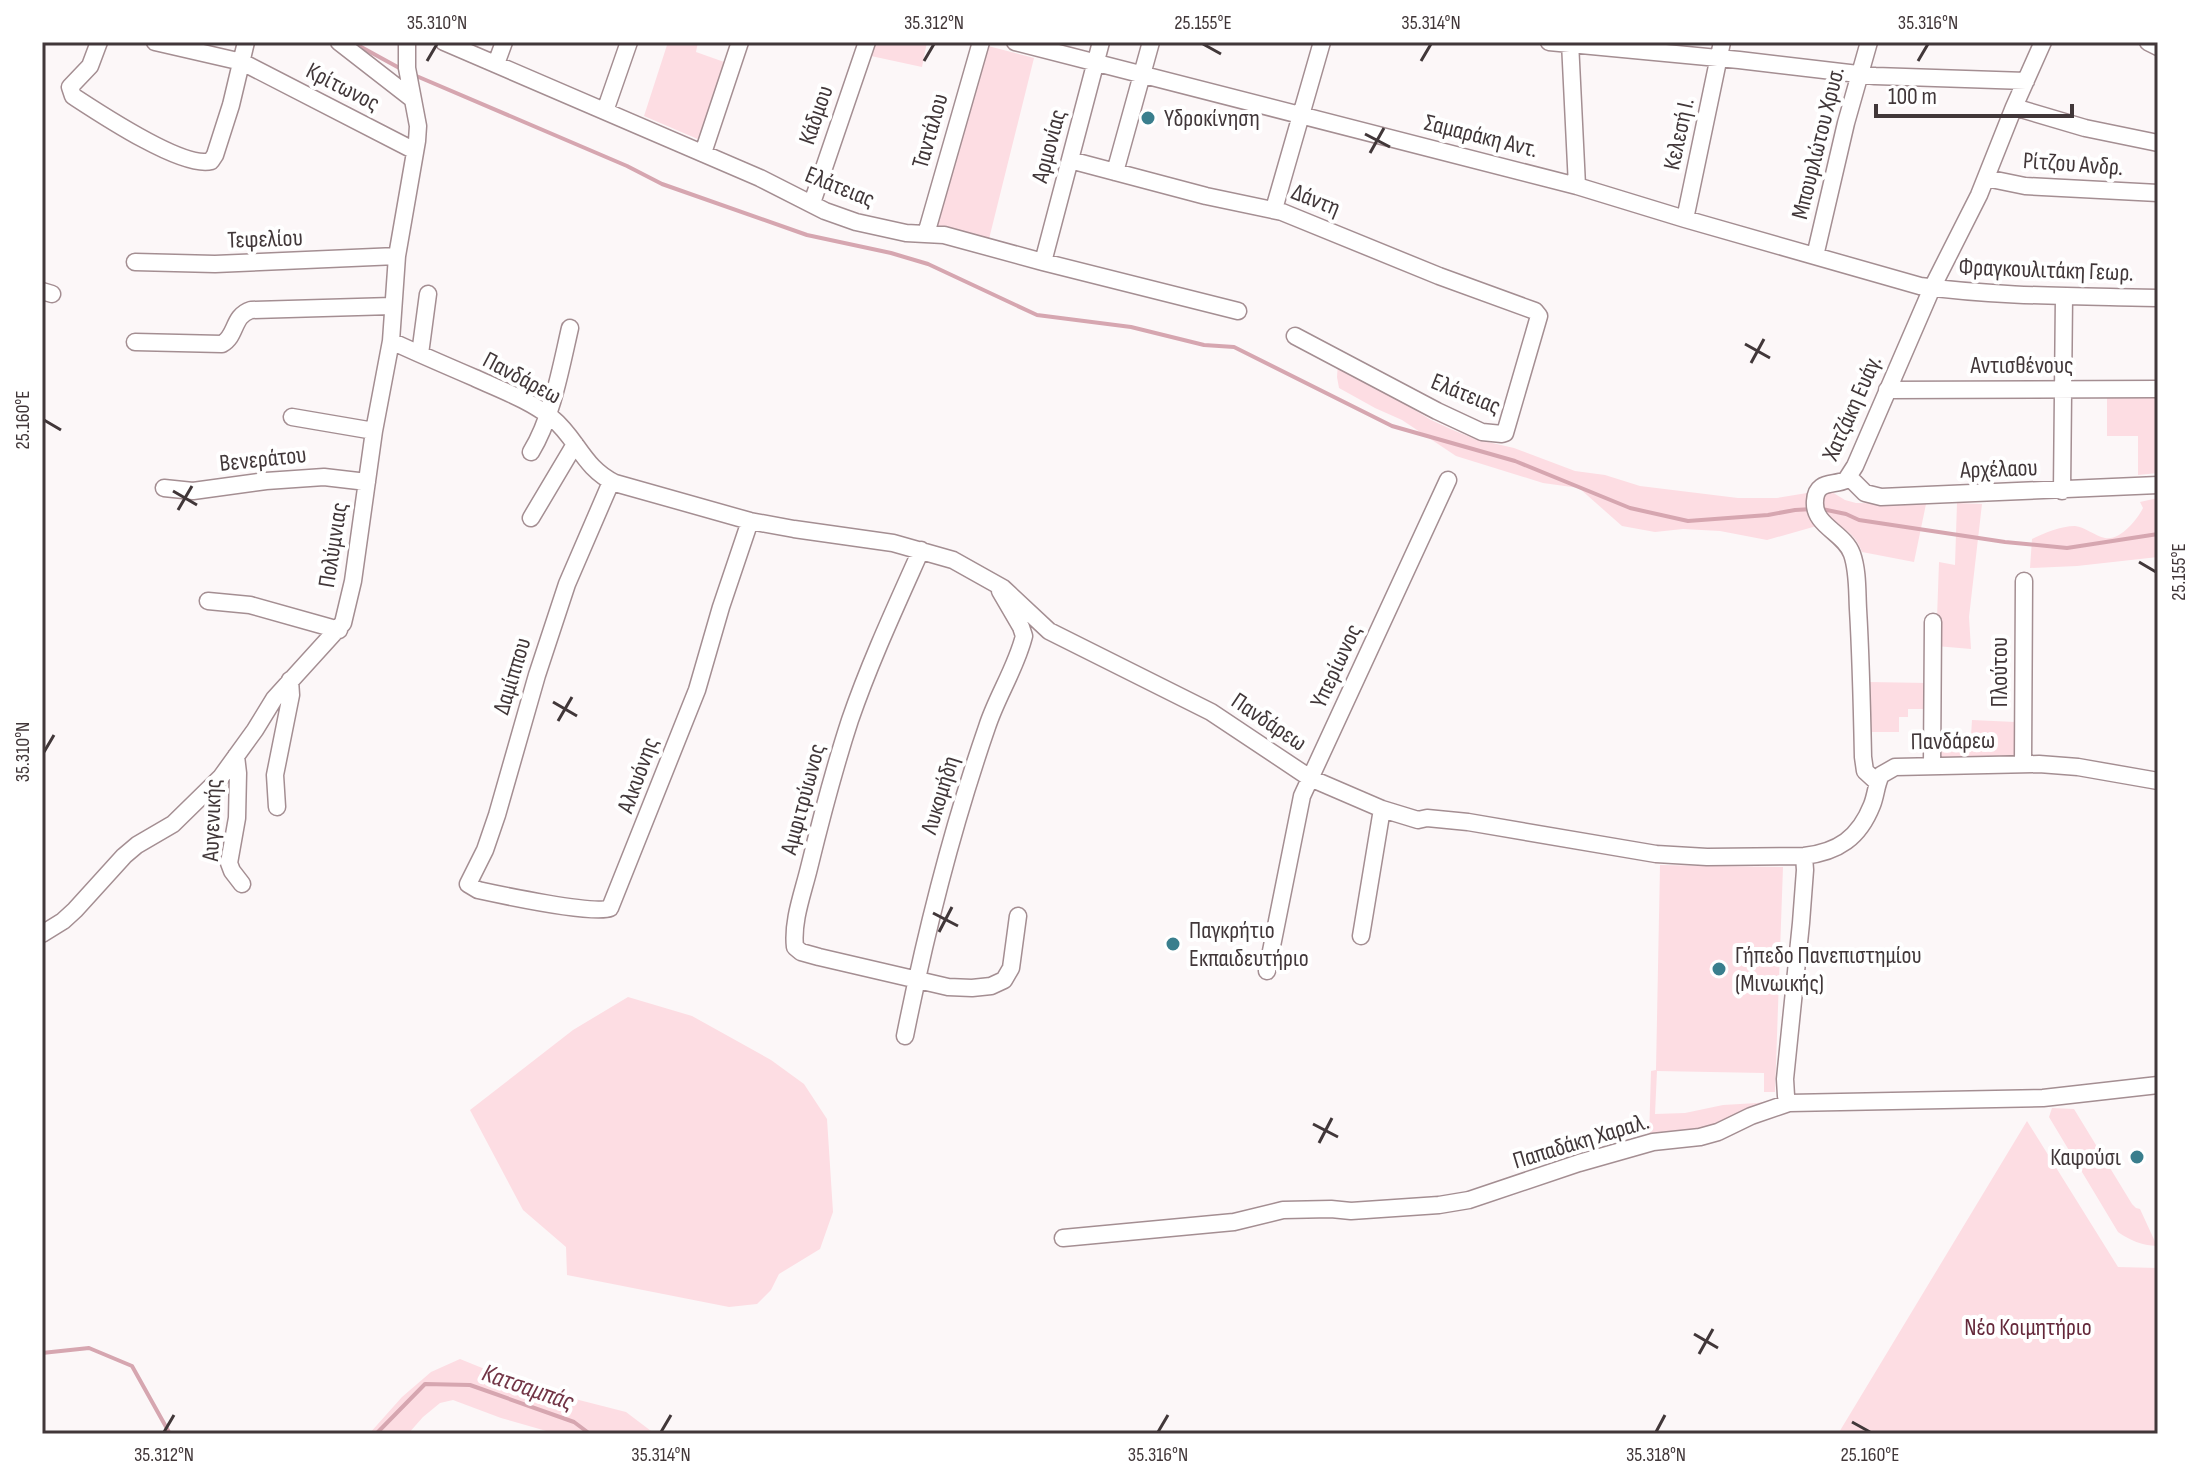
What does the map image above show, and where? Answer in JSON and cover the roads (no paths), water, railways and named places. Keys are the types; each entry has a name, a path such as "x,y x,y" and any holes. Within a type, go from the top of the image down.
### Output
{"street":[{"path":"99,42 90,66 70,87 73,96 134,134 201,162 211,161 215,155 246,42"},
{"name":"Κρίτωνος","path":"155,42 242,62 415,151"},
{"path":"339,42 411,98"},
{"name":"Πολύμνιας","path":"42,934 75,910 137,845 173,824 221,777 274,699 339,630 348,607 374,431 391,341 397,256 418,126 407,68 407,42"},
{"name":"Ελάτειας","path":"444,42 703,153 825,211 865,225 906,233 944,235 1238,311"},
{"path":"496,64 504,42"},
{"path":"605,111 629,42"},
{"path":"703,153 740,42"},
{"name":"Κάδμου","path":"812,203 867,42"},
{"name":"Ταντάλου","path":"926,234 981,42"},
{"name":"Σαμαράκη Αντ.","path":"1015,42 1577,186 1932,288"},
{"name":"Αρμονίας","path":"1043,262 1101,42"},
{"path":"1115,172 1151,42"},
{"path":"1274,209 1322,42"},
{"path":"1549,42 1721,50 1858,74 1901,78 2026,81"},
{"name":"Μπουρλώτου Χρυσ.","path":"1815,256 1858,74 1869,42"},
{"name":"Χατζάκη Ευάγ.","path":"1877,782 1865,771 1863,757 1856,569 1846,542 1820,519 1815,494 1821,486 1842,482 1849,477 1932,288 1968,220 2043,42"},
{"path":"2148,42 2158,47"},
{"path":"1570,43 1577,186"},
{"name":"Κελεσή Ι.","path":"1685,219 1721,50"},
{"path":"2014,107 2085,128 2158,143"},
{"name":"Δάντη","path":"1070,160 1206,196 1274,209 1535,311"},
{"name":"Ρίτζου Ανδρ.","path":"1986,178 2025,186 2158,193"},
{"name":"Τεφελίου","path":"135,262 226,264 397,256"},
{"name":"Φραγκουλιτάκη Γεωρ.","path":"1932,288 2158,298"},
{"path":"420,354 428,294"},
{"path":"2062,491 2064,296"},
{"path":"135,342 222,344 230,338 239,316 251,310 392,306"},
{"name":"Ελάτειας","path":"1295,336 1437,411 1482,432 1502,434 1511,416 1539,316 1535,311"},
{"path":"531,452 547,414 570,328"},
{"name":"Πανδάρεω","path":"391,341 514,395 547,414 565,430 588,464 611,482 750,521 875,539 953,560 1011,594 1049,631 1211,712 1310,778 1382,809 1418,820 1468,822 1656,854 1804,856 1848,841 1870,810 1881,775 1895,767 2023,763 2078,767 2158,781"},
{"name":"Αντισθένους","path":"1887,390 2158,389"},
{"path":"292,417 374,431"},
{"path":"531,518 575,444"},
{"name":"Βενεράτου","path":"164,488 193,491 324,477 367,482"},
{"name":"Αρχέλαου","path":"1849,477 1865,493 1881,497 2158,485"},
{"name":"Υπερίωνος","path":"1267,971 1298,812 1310,778 1448,480"},
{"name":"Δαμίππου","path":"471,887 468,884 485,850 497,815 567,584 611,482"},
{"name":"Αλκυόνης","path":"471,887 582,908 605,911 610,908 697,690 750,521"},
{"name":"Αμφιτρύωνος","path":"921,550 850,719 814,847 794,942 801,952 948,987 991,986 1004,980 1012,964 1018,916"},
{"name":"Λυκομήδη","path":"905,1036 931,912 966,790 988,724 1024,636 993,581"},
{"name":"Πλούτου","path":"2023,763 2024,581"},
{"path":"208,601 250,605 339,630"},
{"path":"1932,766 1933,622"},
{"path":"277,807 275,775 291,695 290,680"},
{"name":"Αυγενικής","path":"236,756 237,818 229,863 242,884"},
{"path":"1361,936 1382,809"},
{"path":"1789,1103 1785,1079 1801,923 1804,856"},
{"name":"Παπαδάκη Χαραλ.","path":"1063,1238 1234,1222 1283,1210 1351,1211 1469,1200 1653,1142 1718,1132 1789,1103 2043,1098 2158,1085"}],"waterway":[{"path":"352,42 403,70"},
{"path":"414,75 662,184 807,235 928,264 1037,315 1131,327 1204,345 1234,347 1392,426 1515,461 1630,508 1688,521 1813,509"},
{"path":"1822,509 1859,520 2067,548 2158,534"},
{"name":"Κατσαμπάς","path":"42,1353 89,1348 132,1366 170,1434"},
{"name":"Κατσαμπάς","path":"376,1434 425,1384 470,1385 574,1422 590,1434"}],"place":[{"name":"Υδροκίνηση","path":"1148,118"},
{"name":"Παγκρήτιο Εκπαιδευτήριο","path":"1173,944"},
{"name":"Γήπεδο Πανεπιστημίου (Μινωικής)","path":"1719,969"},
{"name":"Καφούσι","path":"2137,1157"}],"park label":[{"name":"Νέο Κοιμητήριο","path":"2028,1327"}]}
